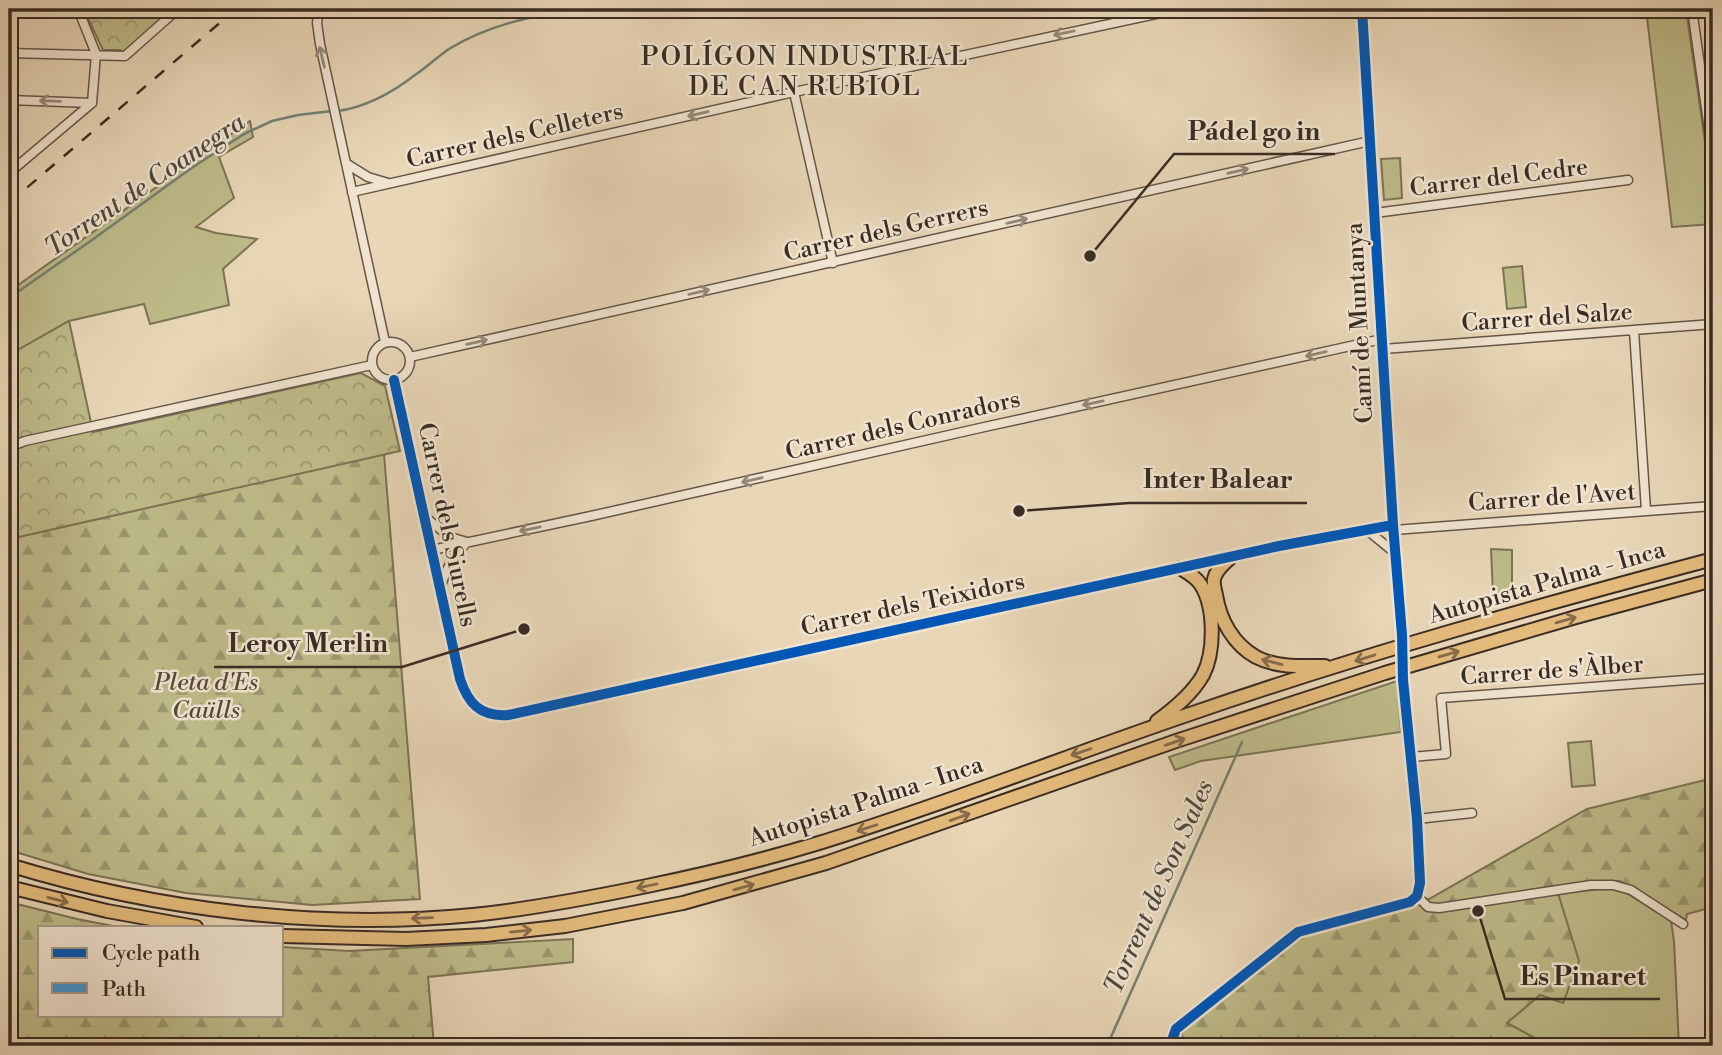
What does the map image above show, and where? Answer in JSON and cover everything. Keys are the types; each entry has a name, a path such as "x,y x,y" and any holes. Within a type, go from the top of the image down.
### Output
{"highway":[{"path":"1230,558 1218,570 1214,587 1222,618 1241,646 1256,657 1272,663 1292,666 1340,666"},
{"name":"Autopista Palma - Inca","path":"9,865 75,884 192,906 311,917 391,919 471,915 590,897 814,845 938,804 1146,729 1340,666 1532,608 1713,559"},
{"path":"1146,729 1179,704 1192,690 1204,673 1210,653 1212,635 1205,593 1200,582 1180,568"},
{"name":"Autopista Palma - Inca","path":"284,936 406,939 486,934 565,926 683,903 839,859 1164,745 1385,673 1713,580"},
{"path":"9,887 107,911 190,926"}],"street":[{"path":"9,173 92,103 96,54 78,9"},
{"path":"9,52 125,56 178,9"},
{"path":"319,9 317,23 332,104 385,342"},
{"name":"Carrer dels Celleters","path":"352,192 794,92 1179,9"},
{"name":"Camí de Muntanya","path":"1362,9 1393,528 1402,635"},
{"path":"1692,9 1709,92 1713,158"},
{"path":"794,92 833,262"},
{"path":"9,100 92,103"},
{"name":"Carrer dels Gerrers","path":"410,357 1370,141"},
{"path":"347,164 368,177 391,184"},
{"name":"Carrer del Cedre","path":"1375,213 1628,180"},
{"name":"Carrer del Salze","path":"1383,349 1713,324"},
{"path":"1634,331 1646,510"},
{"name":"Carrer dels Conradors","path":"432,550 1382,339"},
{"path":"385,342 398,342 408,351 410,357 409,369 400,379 388,380 378,375 372,365 376,349 385,342"},
{"path":"9,447 25,441 372,365"},
{"name":"Carrer dels Siurells","path":"394,380 460,679"},
{"name":"Carrer de l'Avet","path":"1393,528 1713,506"},
{"path":"424,516 450,537 467,542 451,560 440,589"},
{"name":"Carrer dels Teixidors","path":"460,679 465,693 483,712 494,716 508,715 1279,547 1367,530 1393,528"},
{"path":"1367,530 1395,552"},
{"name":"Carrer de s'Àlber","path":"1411,757 1446,754 1441,698 1713,678"},
{"path":"1170,1046 1176,1029 1298,932 1410,902 1417,896 1420,883 1417,819 1403,680"},
{"path":"1417,819 1472,813"},
{"path":"1417,896 1428,907 1439,908 1591,885 1613,885 1632,890 1683,924"}],"green space":[{"path":"87,9 168,9 170,16 125,56 120,50 103,50 85,12"},
{"path":"1646,9 1686,9 1713,197 1713,224 1672,227"},
{"path":"250,121 253,137 219,157 234,198 196,227 257,239 223,269 229,305 150,324 144,304 69,321 9,355 9,293"},
{"path":"1400,158 1402,198 1384,200 1381,159"},
{"path":"1522,266 1526,307 1507,309 1503,268"},
{"path":"69,321 93,432 361,373 385,386 400,451 14,538 9,528 9,355"},
{"name":"Pleta d'Es Caülls","path":"384,454 420,899 312,905 186,893 88,874 9,850 9,539"},
{"path":"1491,549 1512,550 1512,590 1493,594"},
{"path":"1397,681 1401,732 1201,761 1175,770 1169,757"},
{"path":"1591,741 1595,785 1572,787 1568,743"},
{"path":"1713,778 1713,907 1687,914 1686,920 1620,881 1582,882 1558,893 1579,961 1563,1003 1540,995 1507,1023 1550,1046 1176,1046 1183,1031 1300,938 1429,899 1587,809"},
{"path":"1606,887 1620,889 1671,921 1679,1046 1436,1046 1558,893"},
{"path":"9,902 113,926 38,926 38,1016 284,1016 284,947 349,951 573,939 573,962 428,977 434,1046 9,1046"}],"waterway":[{"name":"Torrent de Coanegra","path":"338,111 359,106 388,93 449,49 479,34 527,18 576,9"},
{"name":"Torrent de Coanegra","path":"745,9 768,9"},
{"name":"Torrent de Coanegra","path":"9,298 193,167 244,134 272,121 332,111"},
{"name":"Torrent de Son Sales","path":"1107,1046 1242,742"}],"tunnel":[{"path":"1402,641 1403,671"}],"railway":[{"path":"9,203 236,9"}],"marked path":[{"path":"1705,92 1713,91"}],"cycle path":[{"path":"1170,1046 1176,1029 1298,932 1410,902 1417,896 1420,883 1417,819 1403,680 1362,9"},
{"path":"394,380 460,679 476,707 490,714 508,715 1279,546 1393,525"}],"place":[{"name":"Pádel go in","path":"1090,256"},
{"name":"Inter Balear","path":"1019,511"},
{"name":"Leroy Merlin","path":"524,629"},
{"name":"Es Pinaret","path":"1478,911"}],"district":[{"name":"POLÍGON INDUSTRIAL DE CAN RUBIOL","path":"805,72"}]}
